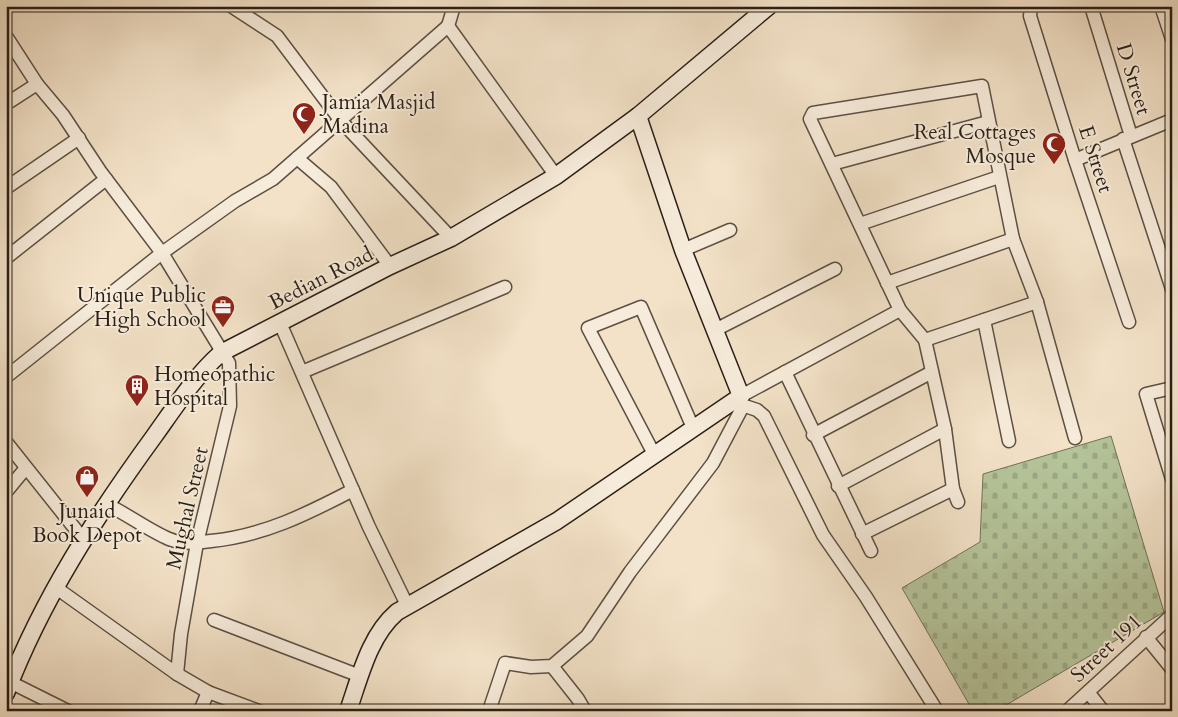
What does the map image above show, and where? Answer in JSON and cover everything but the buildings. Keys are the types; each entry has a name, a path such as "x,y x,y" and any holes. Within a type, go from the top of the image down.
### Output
{"main road":[{"name":"Bedian Road","path":"8,688 40,614 106,504 188,390 221,353 390,266 451,238 556,176 638,116 769,6"},
{"path":"348,711 372,645 388,620 407,605 557,522 741,396 683,250 638,116"}],"street":[{"path":"231,6 277,36 341,121 451,238"},
{"path":"6,378 162,253 235,201 273,179 448,26 454,6"},
{"name":"E Street","path":"1031,6 1030,16 1075,160 1129,322"},
{"name":"D Street","path":"1091,6 1172,289"},
{"path":"1161,6 1172,39"},
{"path":"448,26 556,176"},
{"name":"Mughal Street","path":"6,36 37,84 79,138 106,179 162,253 221,353 229,362 230,406 197,543 181,634 177,674"},
{"path":"6,104 37,84"},
{"path":"958,502 953,489 945,429 925,340 900,310 810,119 813,113 979,85 982,87 1013,240 1037,302 1075,438"},
{"path":"1075,160 1172,120"},
{"path":"832,164 988,122"},
{"path":"6,188 79,138"},
{"path":"297,158 331,187 390,266"},
{"path":"860,224 999,177"},
{"path":"6,258 106,179"},
{"path":"683,250 730,230"},
{"path":"887,283 1013,240"},
{"path":"715,330 835,269"},
{"path":"302,372 505,287"},
{"path":"925,340 1037,302"},
{"path":"654,454 588,328 641,308 693,428"},
{"path":"741,396 900,310"},
{"path":"984,320 1009,441"},
{"path":"280,323 407,605"},
{"path":"785,372 813,434 871,551"},
{"path":"813,434 932,372"},
{"path":"1172,388 1146,394 1172,479"},
{"path":"489,711 505,663 531,667 552,666 587,636 630,572 713,463 742,408 750,406 764,416 823,535 866,597 937,711"},
{"path":"838,486 945,429"},
{"path":"6,442 25,469 84,540"},
{"path":"6,492 25,469"},
{"path":"862,534 953,489"},
{"path":"106,504 170,540 197,543 237,539 258,534 302,517 354,490"},
{"path":"55,587 177,674 208,692 259,711"},
{"name":"Street 191","path":"1067,711 1172,615"},
{"path":"214,620 360,676"},
{"path":"1146,637 1172,670"},
{"path":"552,666 585,711"},
{"path":"8,688 68,711"},
{"path":"200,711 208,692"},
{"path":"1088,692 1103,711"}],"green space":[{"path":"1111,436 1164,612 996,711 973,711 902,588 980,542 983,474"}],"place":[{"name":"Jamia Masjid Madina","path":"304,135"},
{"name":"Real Cottages Mosque","path":"1054,165"},
{"name":"Unique Public High School","path":"223,328"},
{"name":"Homeopathic Hospital","path":"137,407"},
{"name":"Junaid Book Depot","path":"87,498"}]}
